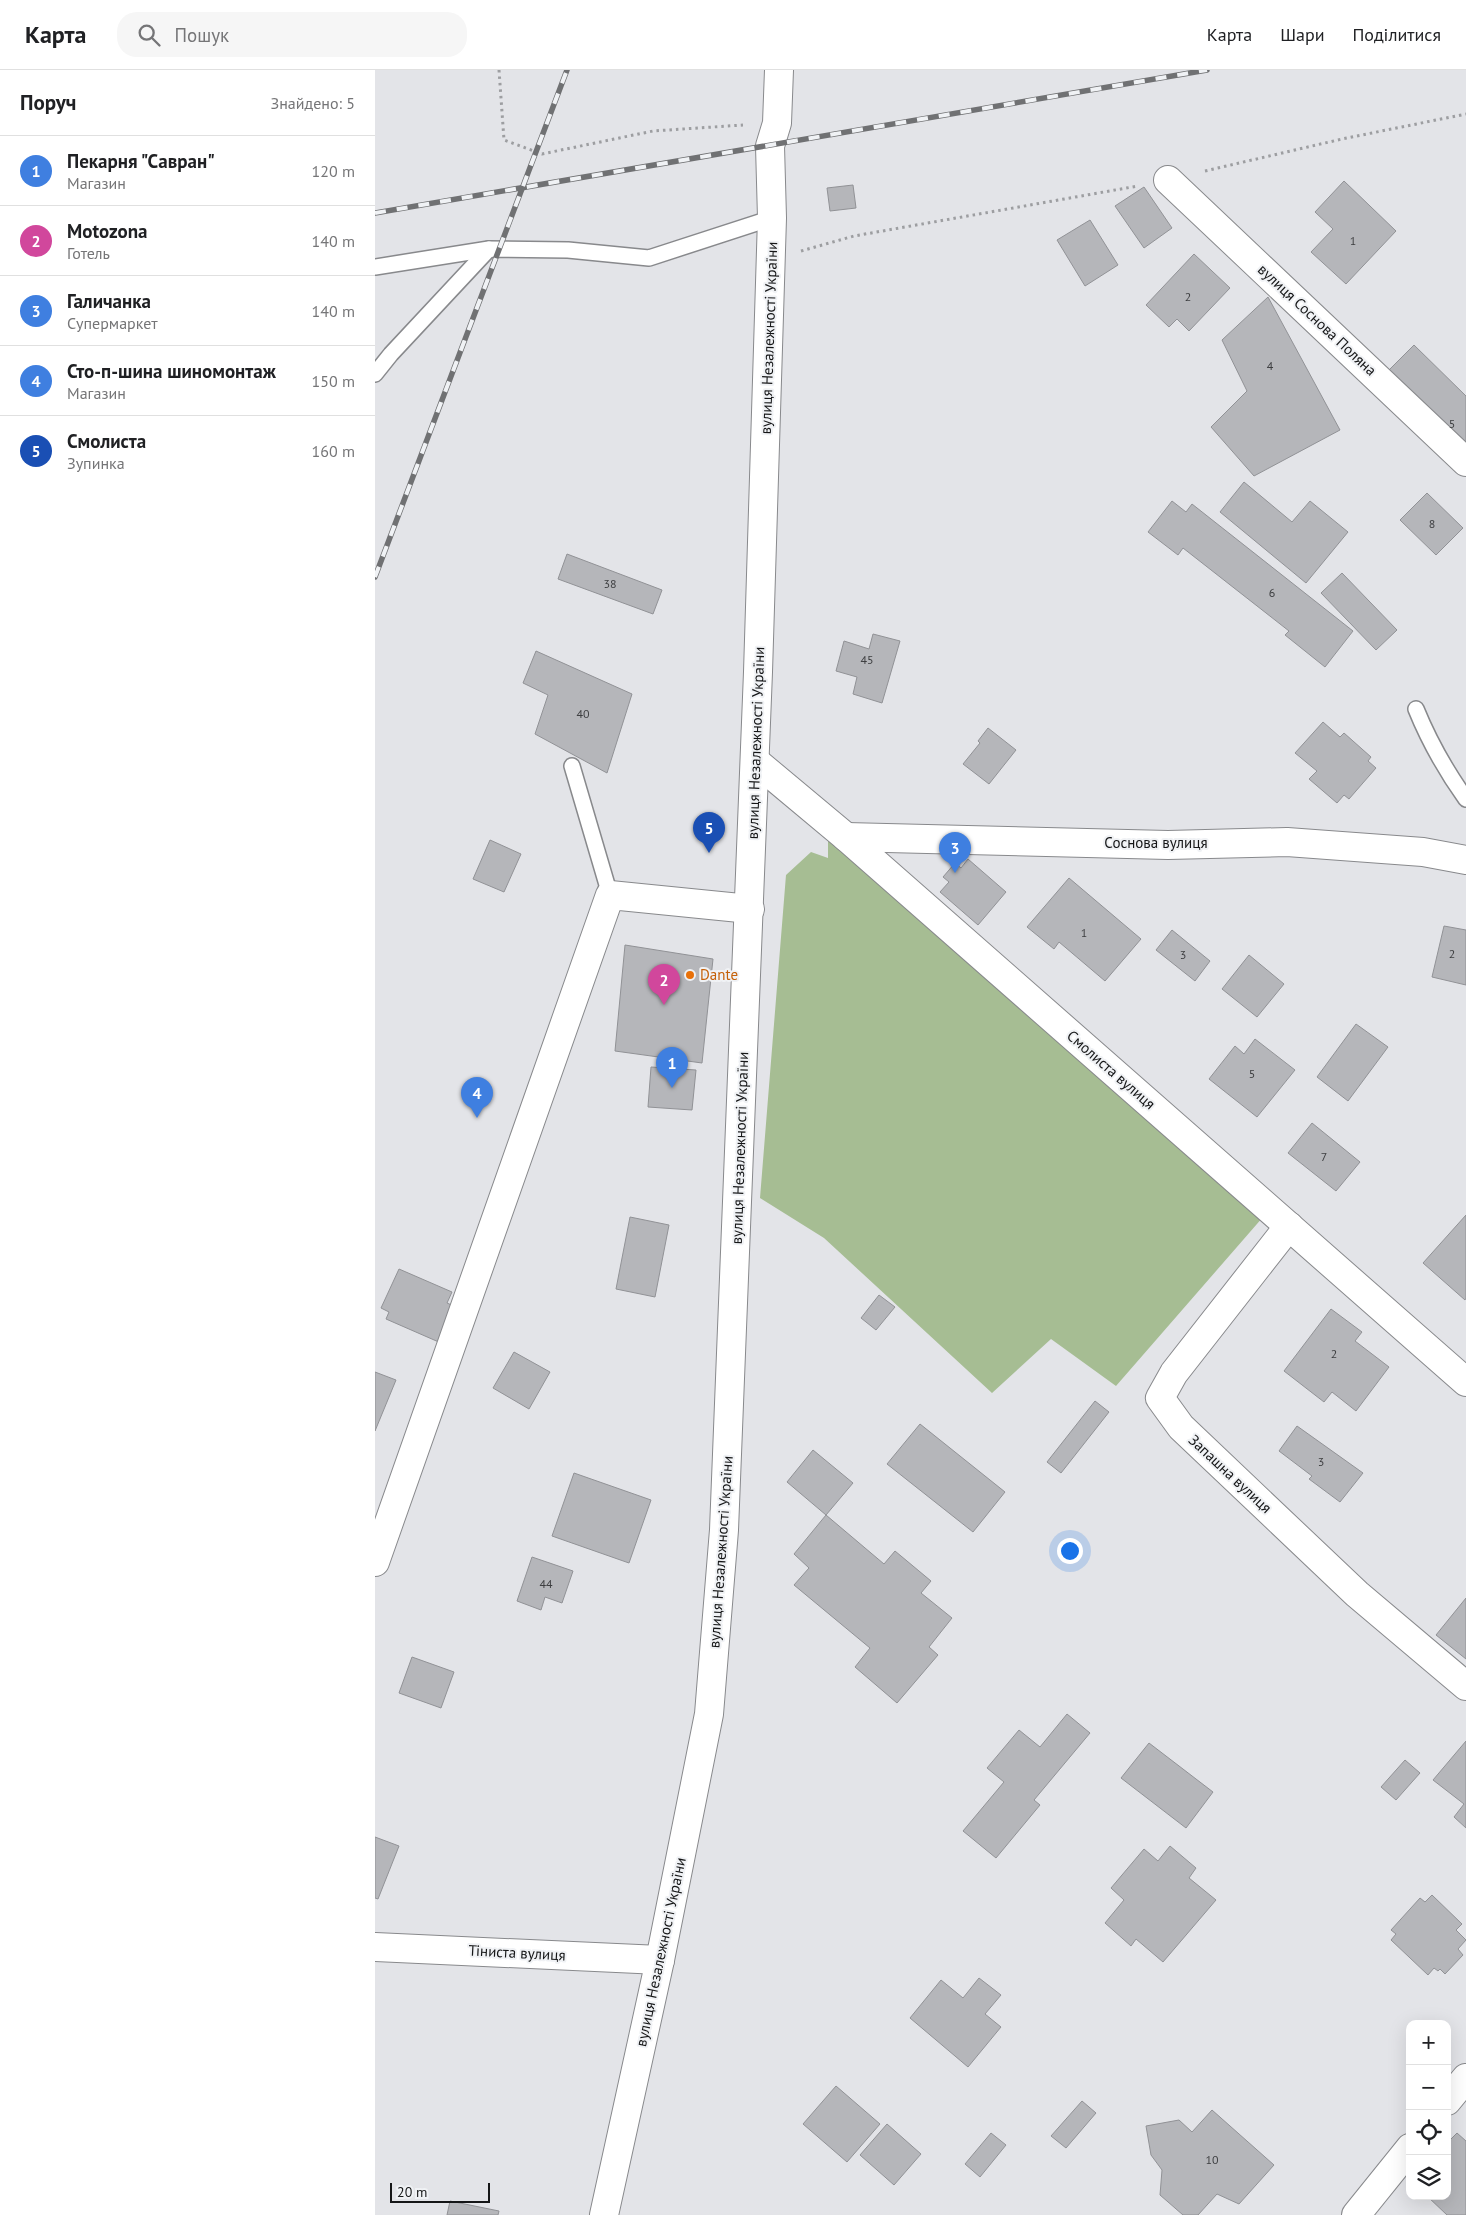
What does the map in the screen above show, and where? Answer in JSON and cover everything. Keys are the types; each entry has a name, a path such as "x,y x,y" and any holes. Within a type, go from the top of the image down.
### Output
{"street":[{"name":"вулиця Незалежності України","path":"604,2215 660,1960 709,1714 724,1530 755,760 771,259 770,146 777,123 779,70"},
{"name":"вулиця Соснова Поляна","path":"1168,180 1466,462"},
{"name":"Смолиста вулиця","path":"755,760 846,837 1466,1382"},
{"name":"Соснова вулиця","path":"846,837 1168,845 1287,842 1463,855"},
{"path":"375,1562 610,895 750,909"},
{"name":"Запашна вулиця","path":"1289,1226 1173,1374 1160,1398 1181,1427 1350,1587 1466,1686"},
{"name":"Тіниста вулиця","path":"375,1947 660,1960"},
{"path":"1451,2096 1466,2078"},
{"path":"1356,2215 1406,2153"}],"lane":[{"path":"375,267 489,249 568,250 649,258 772,218"},
{"path":"375,374 391,354 489,249"},
{"path":"1416,709 1425,732 1466,799"},
{"path":"572,766 610,895"}],"path":[{"path":"499,70 504,140 542,154 653,131 777,123"},
{"path":"771,259 854,236 1168,180 1342,139 1466,114"}],"green space":[{"path":"828,822 1270,1209 1116,1386 1051,1339 992,1393 824,1238 760,1198 786,875 811,852 828,858"}],"building":[{"path":"1344,181 1396,231 1346,284 1311,252 1333,229 1315,212"},
{"path":"853,185 856,208 830,211 827,188"},
{"path":"1144,187 1172,228 1144,248 1115,206"},
{"path":"1090,220 1118,265 1085,286 1057,240"},
{"path":"1194,254 1230,288 1189,331 1177,319 1169,327 1146,305"},
{"path":"1268,297 1340,430 1254,476 1211,427 1247,391 1222,340"},
{"path":"1414,345 1466,396 1466,453 1386,373"},
{"path":"1244,482 1292,522 1310,501 1348,532 1306,583 1220,512"},
{"path":"1427,493 1463,528 1436,555 1400,520"},
{"path":"1172,501 1186,512 1192,504 1353,631 1325,667 1285,635 1289,631 1183,548 1178,555 1148,532"},
{"path":"567,554 662,590 653,614 558,579"},
{"path":"1342,573 1397,630 1376,650 1321,593"},
{"path":"873,634 900,641 882,703 853,694 857,677 836,671 844,641 869,649"},
{"path":"536,651 632,694 607,773 535,734 548,695 523,683"},
{"path":"1323,722 1340,737 1344,733 1371,757 1368,761 1376,768 1349,799 1344,795 1337,803 1309,779 1317,771 1295,753"},
{"path":"988,728 1016,750 989,784 963,764 980,743 978,741"},
{"path":"490,840 521,854 504,892 473,879"},
{"path":"968,859 1006,892 978,925 940,892 949,882 943,877 955,863 961,868"},
{"path":"1069,878 1141,939 1105,981 1059,942 1054,949 1027,927"},
{"path":"1444,926 1466,930 1466,985 1432,977"},
{"path":"1172,930 1210,961 1195,981 1156,950"},
{"path":"625,945 713,959 702,1063 615,1051"},
{"path":"1249,955 1284,984 1257,1017 1222,989"},
{"path":"1356,1024 1388,1047 1348,1101 1317,1077"},
{"path":"1255,1039 1295,1070 1257,1117 1209,1079 1235,1046 1244,1054"},
{"path":"651,1067 696,1070 692,1110 648,1107"},
{"path":"1312,1123 1360,1162 1336,1191 1288,1153"},
{"path":"1466,1215 1466,1298 1465,1300 1423,1263"},
{"path":"630,1217 669,1225 655,1297 616,1289"},
{"path":"399,1269 452,1292 447,1303 456,1307 441,1343 386,1319 389,1312 381,1308"},
{"path":"879,1295 895,1307 876,1330 861,1318"},
{"path":"1331,1309 1362,1332 1355,1341 1389,1367 1356,1411 1332,1392 1324,1402 1284,1371"},
{"path":"514,1352 550,1372 529,1409 493,1388"},
{"path":"375,1372 396,1380 375,1431"},
{"path":"1095,1401 1109,1412 1061,1473 1047,1462"},
{"path":"920,1424 1005,1492 973,1532 887,1464"},
{"path":"1297,1426 1363,1473 1340,1502 1309,1479 1312,1476 1279,1451"},
{"path":"813,1450 853,1483 826,1515 787,1482"},
{"path":"574,1473 651,1500 629,1563 552,1536"},
{"path":"826,1515 884,1564 895,1551 931,1581 921,1593 952,1618 929,1647 938,1655 897,1703 855,1667 870,1648 794,1585 809,1568 794,1554"},
{"path":"532,1557 573,1571 562,1603 545,1597 541,1610 517,1601"},
{"path":"1466,1598 1466,1659 1436,1635"},
{"path":"412,1657 454,1672 441,1708 399,1693"},
{"path":"1067,1714 1090,1733 1034,1800 1040,1805 996,1858 963,1831 1004,1782 987,1768 1019,1730 1040,1747"},
{"path":"1466,1741 1466,1828 1454,1817 1464,1804 1433,1780"},
{"path":"1149,1743 1213,1792 1186,1828 1121,1778"},
{"path":"1405,1760 1420,1773 1396,1800 1381,1787"},
{"path":"375,1837 399,1846 378,1899 375,1898"},
{"path":"1170,1846 1196,1868 1189,1878 1216,1900 1163,1962 1136,1939 1131,1946 1105,1923 1124,1900 1111,1888 1144,1849 1158,1861"},
{"path":"1432,1895 1462,1924 1456,1930 1466,1940 1458,1949 1463,1955 1445,1974 1440,1969 1438,1971 1434,1968 1428,1975 1391,1940 1396,1934 1391,1930 1420,1898 1425,1902"},
{"path":"979,1978 1001,1995 985,2014 1001,2027 968,2067 910,2018 941,1980 963,1998"},
{"path":"836,2086 880,2124 847,2162 803,2124"},
{"path":"1082,2101 1096,2113 1066,2148 1051,2136"},
{"path":"1212,2110 1274,2165 1239,2204 1217,2194 1198,2215 1183,2215 1160,2195 1162,2170 1151,2155 1146,2126 1179,2120 1192,2132"},
{"path":"887,2124 921,2154 894,2185 860,2155"},
{"path":"991,2133 1006,2145 980,2177 965,2164"},
{"path":"1457,2133 1466,2141 1466,2215 1447,2215 1431,2200 1451,2200 1451,2139"},
{"path":"450,2201 499,2211 498,2215 447,2215"}],"railway":[{"path":"375,577 567,70"},
{"path":"375,213 1207,70"}],"place":[{"name":"Смолиста","path":"709,853"},
{"name":"Галичанка","path":"955,873"},
{"name":"Dante","path":"690,975"},
{"name":"Motozona","path":"664,1005"},
{"name":"Пекарня \"Савран\"","path":"672,1088"},
{"name":"Сто-п-шина шиномонтаж","path":"477,1118"}]}
